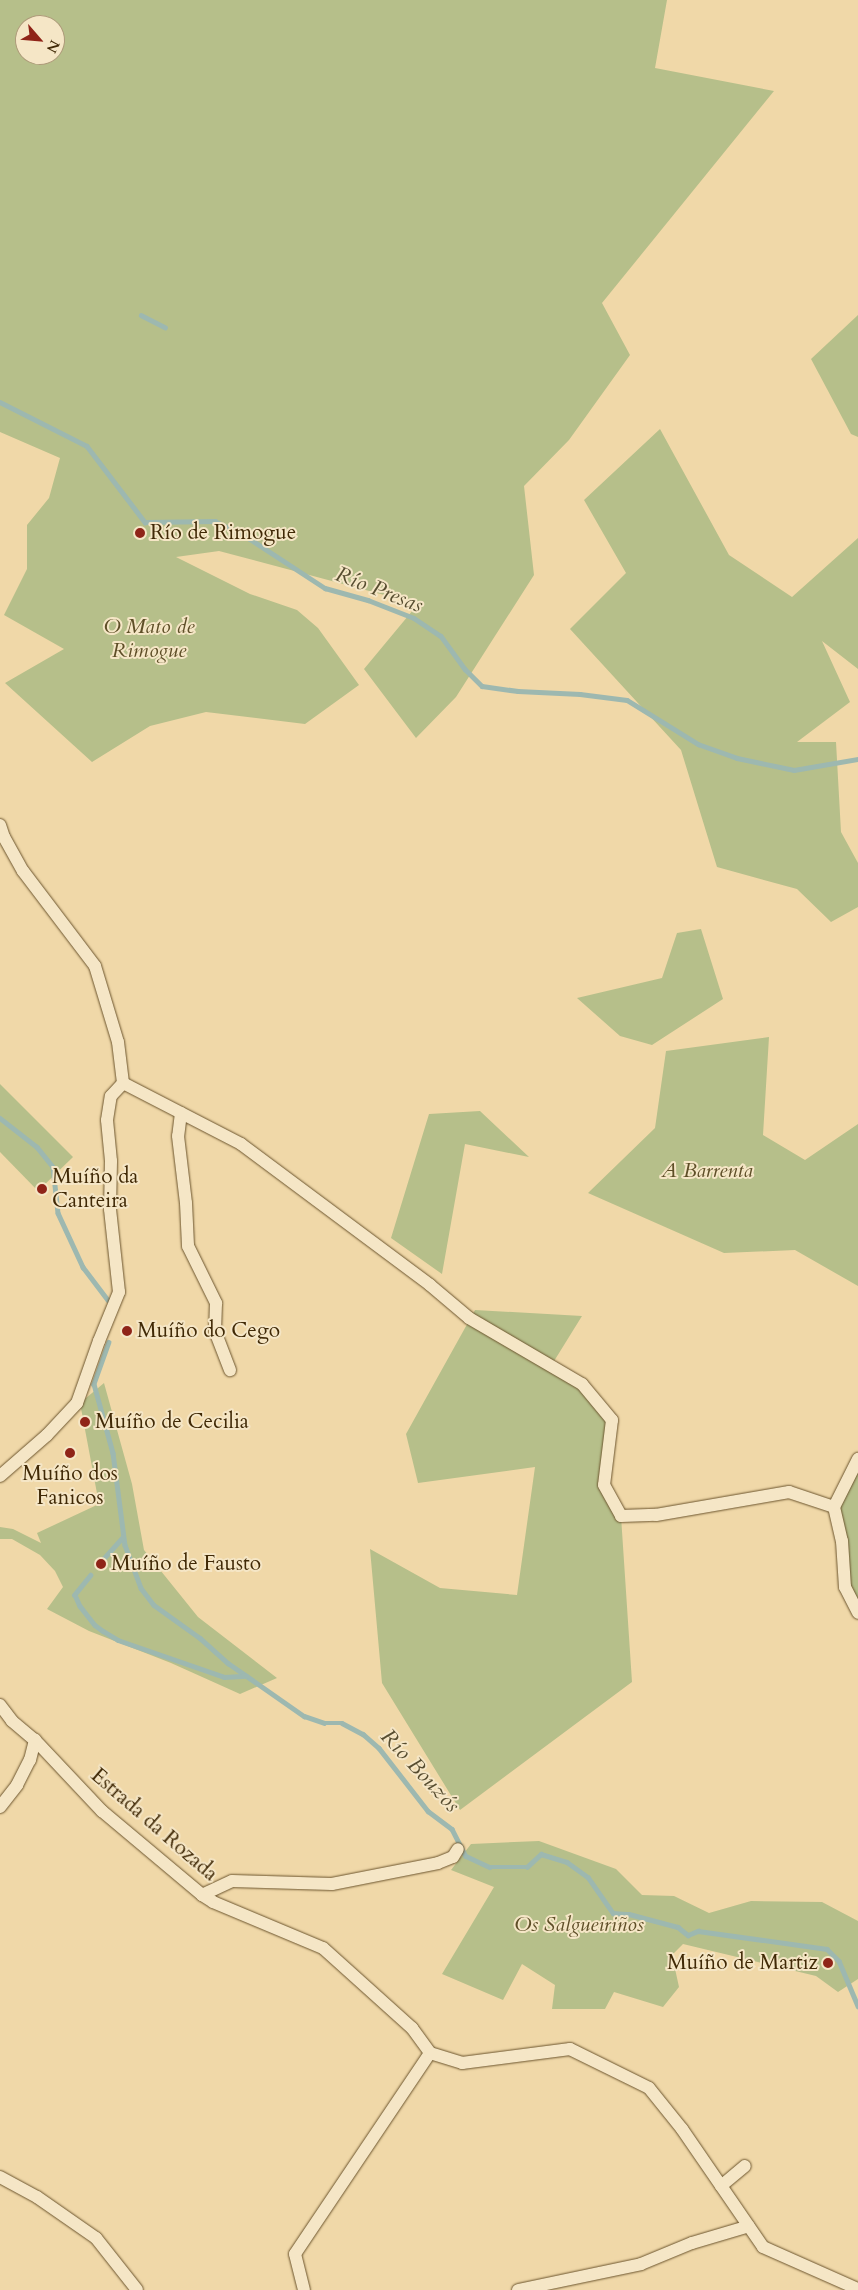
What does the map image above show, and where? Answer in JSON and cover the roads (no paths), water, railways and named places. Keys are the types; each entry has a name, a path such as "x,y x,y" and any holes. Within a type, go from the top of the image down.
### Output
{"street":[{"path":"0,825 4,837 22,871 95,966 118,1042 123,1083 111,1096 107,1120 111,1161 110,1209 120,1292 98,1341 77,1403 47,1435 0,1476"},
{"path":"123,1083 241,1144 430,1285 469,1318 582,1384 612,1420 604,1485 621,1516 656,1515 789,1492 834,1507"},
{"path":"181,1112 178,1136 186,1203 188,1246 216,1303 215,1331 230,1370"},
{"path":"858,1459 834,1507 842,1541 845,1586 858,1613"},
{"name":"Estrada da Rozada","path":"0,1705 12,1721 35,1740 102,1811 202,1895 213,1902 323,1948 412,2028 430,2053"},
{"path":"0,1807 17,1785 30,1760 35,1740"},
{"path":"202,1895 232,1881 332,1884 438,1863 453,1858 458,1849"},
{"path":"304,2290 295,2254 430,2053 462,2063 570,2049 649,2088 682,2129 763,2247 858,2289"},
{"path":"721,2186 745,2166"},
{"path":"0,2177 37,2197 96,2238 138,2290"},
{"path":"518,2290 641,2264 692,2243 749,2226"}],"waterway":[{"path":"141,315 165,327"},
{"name":"Río Presas","path":"0,402 87,446 145,522 215,521 250,539 325,588 368,600 414,618 441,636 465,669 482,686 518,691 580,694 627,700 698,744 737,758 794,770 858,759"},
{"name":"Río Bouzós","path":"0,1118 37,1147 53,1167 58,1213 83,1267 108,1300"},
{"name":"Río Bouzós","path":"109,1342 94,1384 113,1453 125,1545 141,1588 154,1605 200,1638 228,1663 304,1716 324,1723 342,1723 363,1734 379,1748 428,1811 452,1829 466,1856 490,1867 527,1867 541,1854 567,1862 588,1877 613,1913 629,1914 678,1927 688,1935 698,1931 827,1949 839,1961 858,2006"},
{"path":"104,1558 123,1537"},
{"path":"91,1575 75,1595 80,1606 95,1625 103,1631 118,1640 224,1677 246,1676"}],"place":[{"name":"Río de Rimogue","path":"140,533"},
{"name":"Muíño da Canteira","path":"42,1189"},
{"name":"Muíño do Cego","path":"127,1331"},
{"name":"Muíño de Cecilia","path":"85,1422"},
{"name":"Muíño dos Fanicos","path":"70,1453"},
{"name":"Muíño de Fausto","path":"101,1564"},
{"name":"Muíño de Martiz","path":"828,1963"}],"park label":[{"name":"O Mato de Rimogue","path":"149,639"},
{"name":"A Barrenta","path":"707,1171"},
{"name":"Os Salgueiriños","path":"579,1925"}]}
